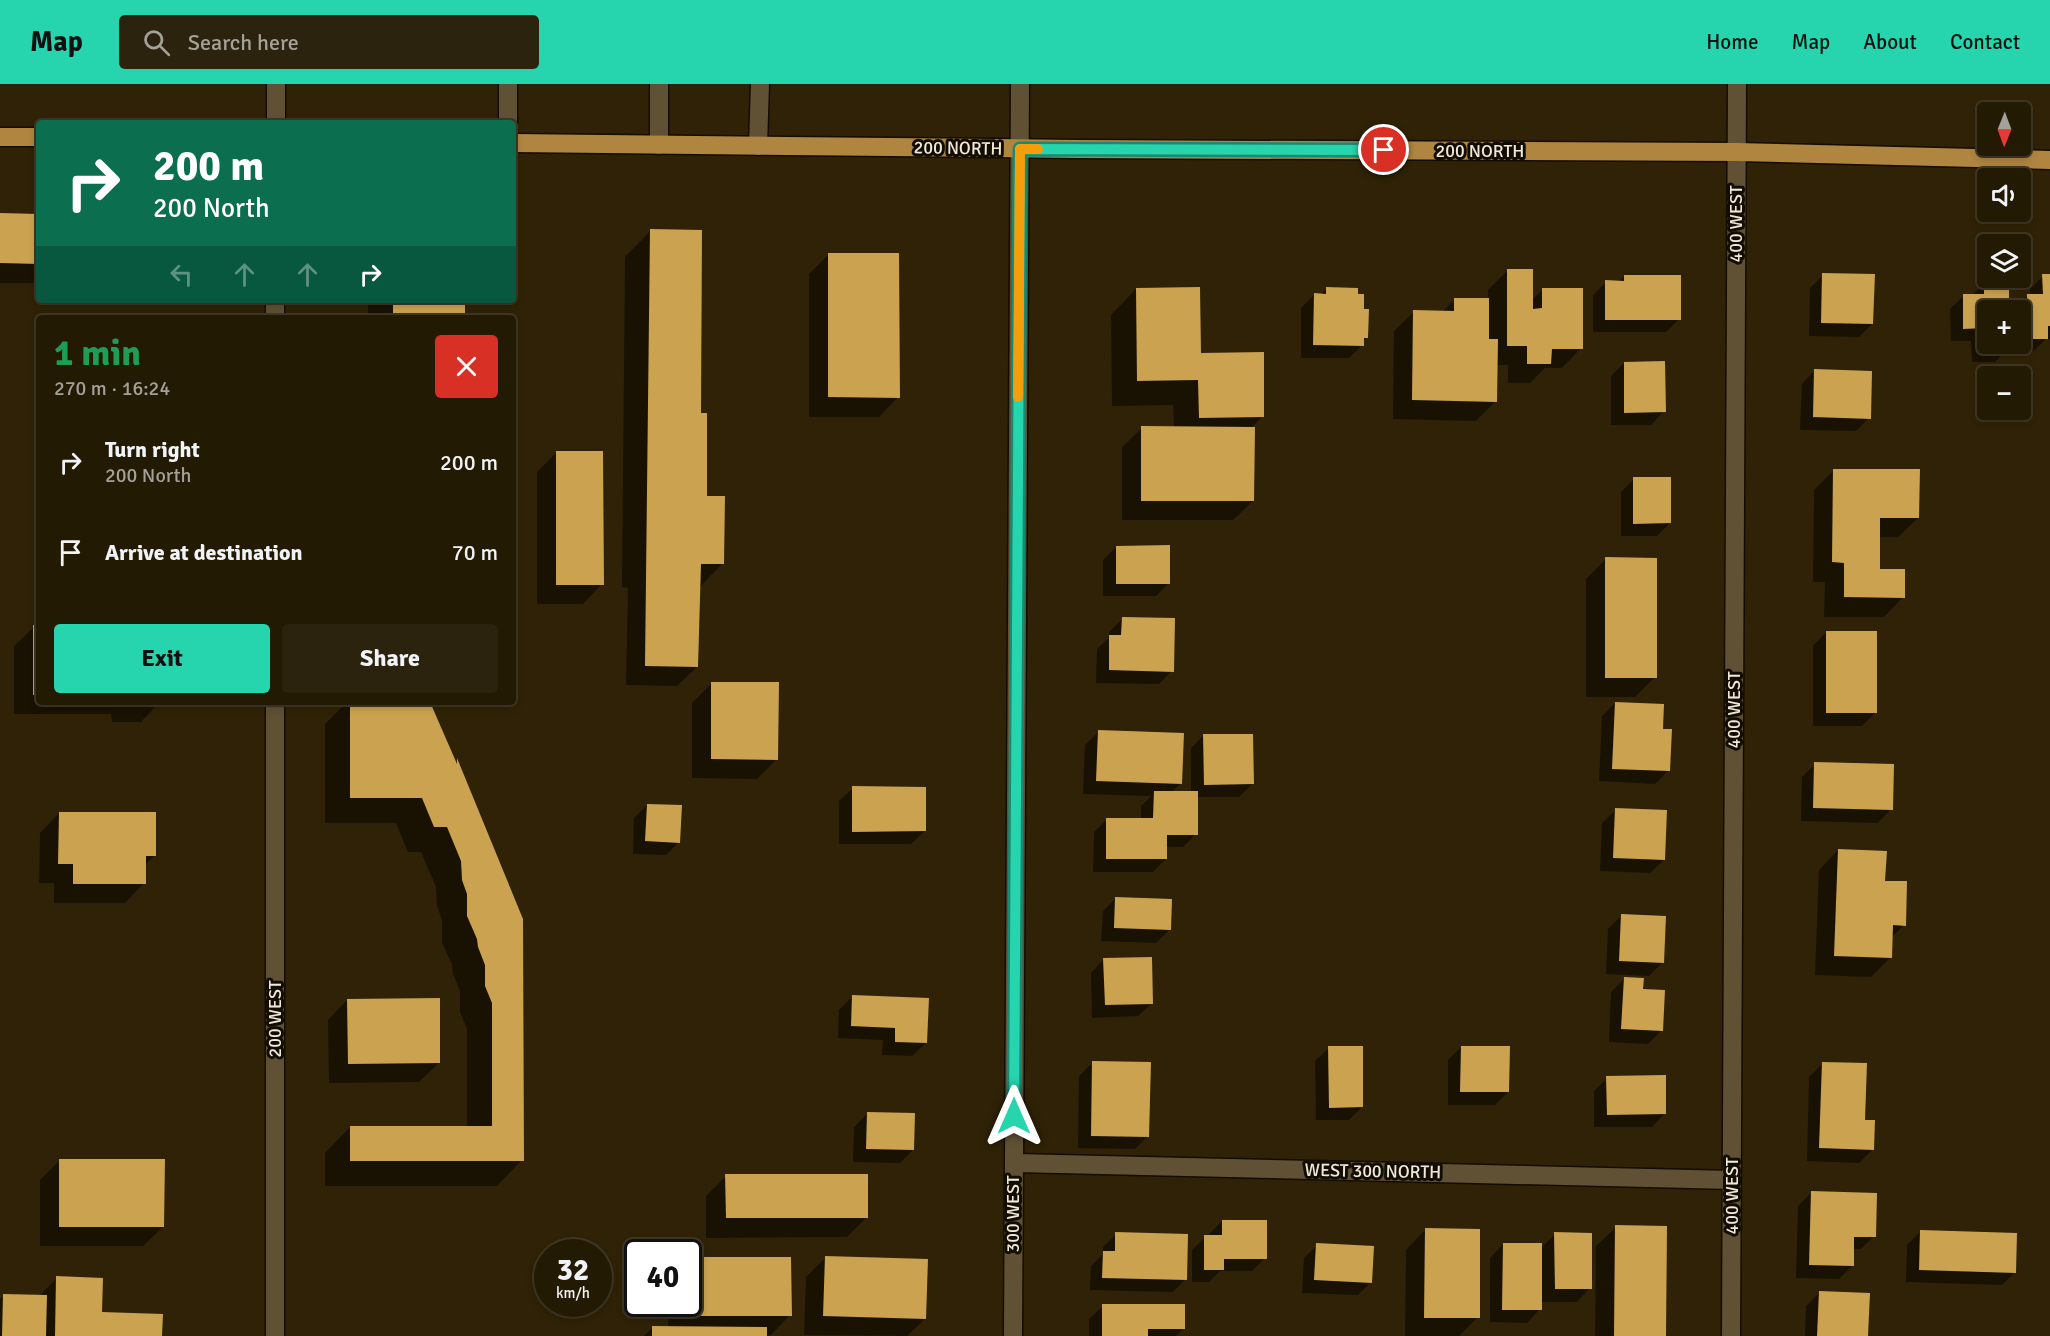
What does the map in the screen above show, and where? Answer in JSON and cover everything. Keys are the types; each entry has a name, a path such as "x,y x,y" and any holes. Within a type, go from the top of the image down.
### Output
{"main road":[{"path":"0,137 36,137"},
{"name":"200 NORTH","path":"516,143 1020,149 1737,152 2050,160"}],"street":[{"path":"276,84 276,120"},
{"path":"508,84 508,120"},
{"path":"659,84 659,145"},
{"path":"758,146 760,84"},
{"name":"300 WEST","path":"1012,1336 1020,84"},
{"name":"400 WEST","path":"1731,1336 1737,84"},
{"name":"200 WEST","path":"275,705 275,1336"},
{"name":"WEST 300 NORTH","path":"1014,1162 1732,1180"}],"building":[{"path":"0,213 36,214 36,264 0,263"},
{"path":"650,229 702,230 701,413 707,413 707,496 725,496 724,564 701,564 698,667 645,666"},
{"path":"828,253 899,253 900,398 828,397"},
{"path":"1507,269 1533,269 1533,309 1542,308 1542,288 1583,288 1583,349 1552,349 1551,364 1527,364 1527,346 1507,346"},
{"path":"1822,273 1875,274 1873,324 1821,323"},
{"path":"2042,274 2050,274 2048,339 2031,339 2031,300 2027,300 2027,294 2043,294"},
{"path":"1624,275 1681,275 1681,320 1605,320 1605,280 1624,281"},
{"path":"1200,287 1201,353 1264,352 1264,417 1199,418 1198,380 1137,381 1136,288"},
{"path":"1326,287 1358,288 1358,294 1364,294 1364,309 1369,309 1368,338 1364,338 1364,346 1313,345 1314,293 1326,294"},
{"path":"1984,288 2009,288 2009,300 1977,300 1977,328 1963,329 1963,294 1984,294"},
{"path":"1454,298 1489,298 1489,339 1498,339 1497,402 1412,400 1413,310 1454,311"},
{"path":"393,303 465,303 465,315 393,315"},
{"path":"1665,361 1666,412 1624,413 1624,362"},
{"path":"1814,369 1872,371 1871,419 1813,417"},
{"path":"1141,426 1255,427 1254,501 1141,501"},
{"path":"556,451 603,451 604,585 556,585"},
{"path":"1833,469 1920,469 1919,518 1880,518 1880,569 1905,569 1905,598 1844,597 1844,563 1832,562"},
{"path":"1633,477 1671,477 1671,523 1633,524"},
{"path":"1170,545 1170,584 1116,584 1116,546"},
{"path":"1605,557 1657,558 1657,678 1605,678"},
{"path":"1122,617 1175,618 1174,672 1109,670 1109,635 1121,635"},
{"path":"33,625 36,625 36,695 33,695"},
{"path":"1826,631 1877,631 1877,713 1826,713"},
{"path":"711,682 779,682 778,760 711,759"},
{"path":"1615,702 1664,704 1663,729 1672,729 1670,771 1612,769"},
{"path":"350,705 431,705 457,764 457,758 523,919 524,1161 350,1161 350,1126 492,1126 492,1003 485,986 485,965 467,916 467,894 462,880 461,861 447,827 434,827 422,798 350,798"},
{"path":"1098,730 1184,733 1182,784 1096,781"},
{"path":"1203,734 1253,734 1254,784 1204,785"},
{"path":"1814,762 1894,764 1893,810 1813,808"},
{"path":"852,786 926,787 926,831 852,832"},
{"path":"1154,791 1198,791 1198,835 1167,835 1167,859 1106,859 1106,818 1153,818"},
{"path":"647,804 682,805 680,843 645,841"},
{"path":"1615,808 1667,810 1665,860 1613,858"},
{"path":"59,812 156,812 156,856 146,856 146,884 73,884 73,864 58,864"},
{"path":"1838,849 1887,851 1885,881 1907,881 1906,926 1893,925 1892,958 1834,956"},
{"path":"1115,897 1172,899 1171,930 1114,928"},
{"path":"1621,914 1666,916 1664,963 1619,961"},
{"path":"1152,957 1153,1004 1105,1005 1103,958"},
{"path":"1624,977 1644,978 1643,989 1665,990 1663,1031 1621,1029"},
{"path":"852,995 929,998 927,1043 895,1042 895,1028 851,1026"},
{"path":"440,998 440,1063 348,1064 347,999"},
{"path":"1328,1046 1363,1046 1363,1107 1329,1108"},
{"path":"1461,1046 1510,1046 1509,1092 1460,1092"},
{"path":"1092,1061 1151,1062 1149,1137 1091,1136"},
{"path":"1822,1062 1867,1063 1865,1120 1875,1120 1874,1150 1819,1148"},
{"path":"1666,1075 1666,1114 1607,1115 1606,1076"},
{"path":"867,1112 915,1113 914,1150 866,1149"},
{"path":"59,1159 165,1159 164,1227 59,1227"},
{"path":"725,1174 868,1174 868,1218 726,1218"},
{"path":"1811,1191 1877,1193 1876,1237 1854,1237 1854,1266 1809,1265"},
{"path":"1222,1220 1267,1220 1267,1259 1224,1259 1224,1270 1204,1270 1204,1235 1222,1235"},
{"path":"1615,1225 1667,1226 1666,1336 1614,1336"},
{"path":"1425,1228 1480,1229 1480,1318 1424,1318"},
{"path":"1920,1230 2017,1233 2016,1273 1919,1270"},
{"path":"1115,1232 1188,1234 1187,1280 1102,1278 1103,1251 1115,1251"},
{"path":"1554,1232 1592,1233 1592,1289 1555,1289"},
{"path":"1316,1243 1374,1246 1372,1283 1314,1280"},
{"path":"1503,1243 1542,1243 1542,1310 1502,1310"},
{"path":"825,1256 928,1259 926,1319 823,1316"},
{"path":"702,1257 791,1257 792,1316 702,1316"},
{"path":"56,1276 103,1278 102,1312 163,1314 162,1336 55,1336"},
{"path":"1819,1291 1870,1293 1868,1336 1817,1336"},
{"path":"3,1294 47,1295 46,1336 2,1336"},
{"path":"1102,1304 1185,1304 1185,1329 1148,1329 1148,1336 1102,1336"},
{"path":"652,1326 767,1327 767,1336 652,1336"}],"slow traffic":[{"path":"1018,397 1020,149 1038,149"}],"route":[{"path":"1014,1116 1020,149 1384,150"}]}
